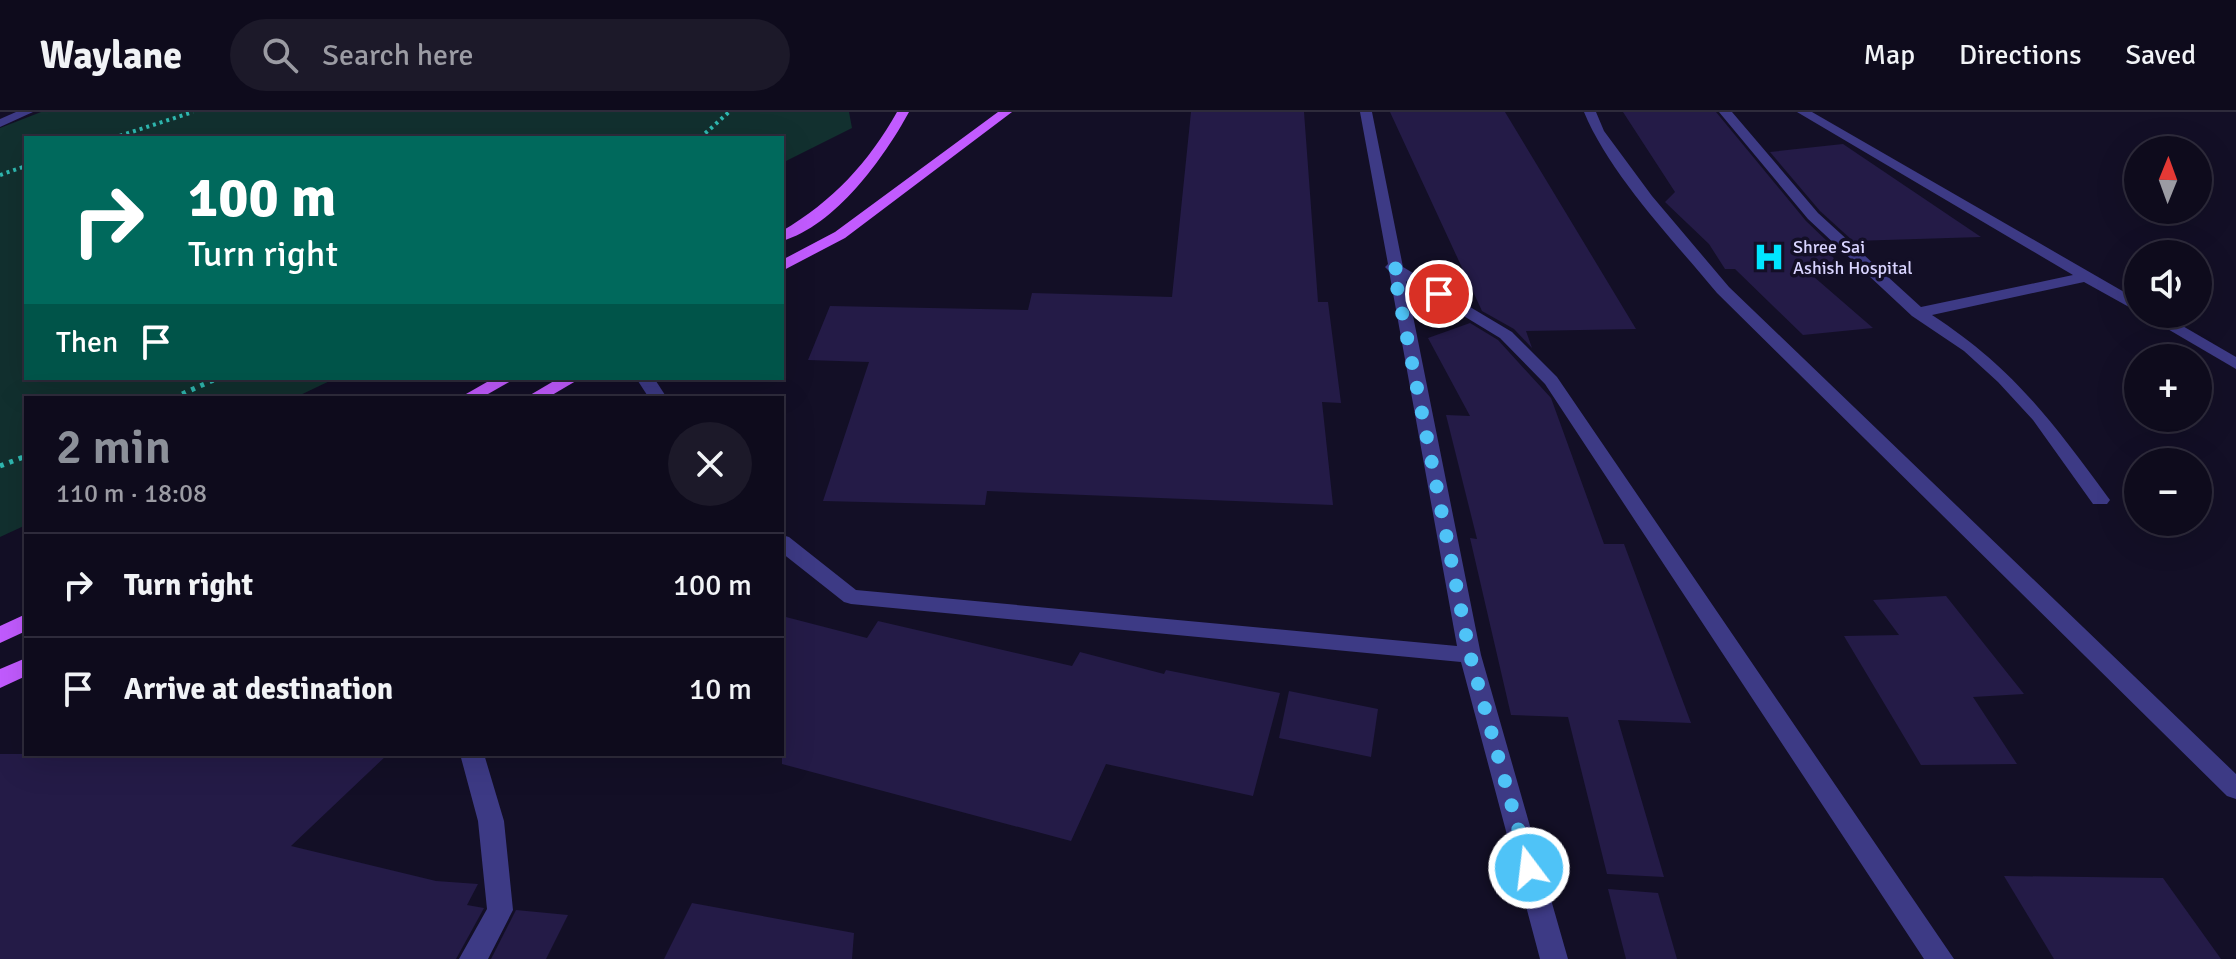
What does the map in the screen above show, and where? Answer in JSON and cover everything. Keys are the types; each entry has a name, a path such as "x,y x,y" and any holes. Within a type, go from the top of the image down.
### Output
{"main road":[{"path":"784,236 807,224 854,182 892,135 903,112"},
{"path":"784,265 840,235 1006,112"},
{"path":"472,396 503,380"},
{"path":"538,396 568,380"},
{"path":"0,635 24,623"},
{"path":"0,679 24,667"}],"street":[{"path":"0,123 27,112"},
{"path":"1366,112 1393,267 1470,655 1554,959"},
{"path":"1590,112 1598,131 1647,199 1723,290 2236,789"},
{"path":"1725,112 1813,216 1918,313 1970,347 2004,378 2039,416 2100,500"},
{"path":"1803,112 2124,299"},
{"path":"1393,267 1506,335 1551,381 1940,959"},
{"path":"1918,313 2087,277"},
{"path":"2174,328 2236,364"},
{"path":"784,544 851,597 1470,655"},
{"path":"473,756 491,821 500,910 473,959"}],"path":[{"path":"119,136 193,112"},
{"path":"702,136 729,112"},
{"path":"0,175 24,167"},
{"path":"178,396 214,380"},
{"path":"0,466 24,457"}],"green space":[{"path":"41,112 849,112 852,128 784,162 784,136 24,136 24,380 332,380 298,396 24,396 24,526 0,537 0,128"}],"building":[{"path":"1191,112 1304,112 1318,302 1328,302 1341,403 1322,402 1333,505 987,491 985,505 823,501 869,362 808,360 830,306 1028,310 1032,293 1172,297"},
{"path":"1390,112 1505,112 1636,329 1526,331 1532,348 1514,329 1482,311"},
{"path":"1623,112 1716,112 1806,221 1828,242 1820,242 1844,270 1806,270 1873,328 1803,335 1735,269 1725,269 1709,244 1665,202 1675,192"},
{"path":"1843,144 1981,237 1853,241 1820,211 1770,152"},
{"path":"1470,323 1498,340 1551,398 1604,544 1624,544 1691,723 1618,720 1664,877 1607,874 1568,717 1511,715 1470,538 1477,539 1446,415 1470,416 1428,338"},
{"path":"1946,596 2024,694 1973,697 2017,764 1921,765 1844,636 1899,635 1873,600"},
{"path":"784,617 867,638 878,621 1072,666 1080,652 1164,674 1166,670 1280,693 1253,796 1106,764 1071,841 782,764"},
{"path":"1289,691 1378,709 1371,757 1279,738"},
{"path":"0,754 386,756 291,846 436,881 478,884 467,905 484,908 456,959 0,959"},
{"path":"2004,876 2163,878 2221,959 2054,959"},
{"path":"1608,889 1658,893 1677,959 1626,959"},
{"path":"692,903 854,933 852,959 664,959"},
{"path":"516,910 568,915 546,959 491,959"}],"place":[{"name":"Shree Sai Ashish Hospital","path":"1769,257"}],"route":[{"path":"1439,294 1393,267 1470,655 1529,868"}]}
